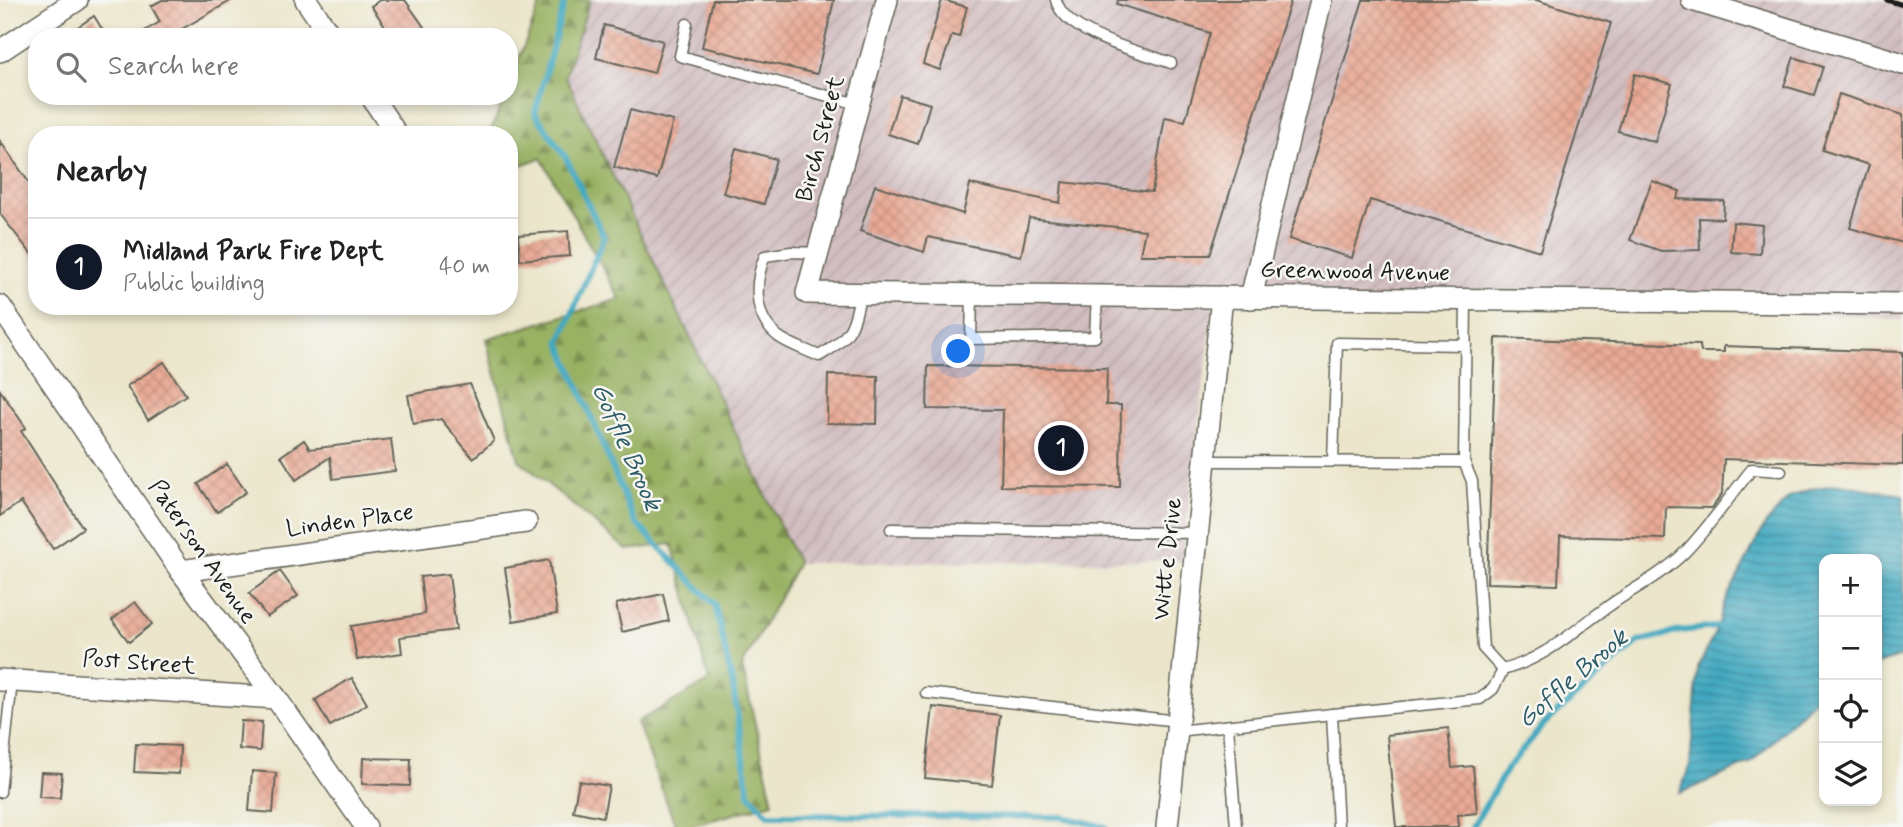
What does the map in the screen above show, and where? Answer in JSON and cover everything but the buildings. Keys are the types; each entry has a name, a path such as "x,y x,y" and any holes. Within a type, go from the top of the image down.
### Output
{"street":[{"path":"35,28 77,0"},
{"path":"306,0 325,28"},
{"name":"Birch Street","path":"807,293 887,0"},
{"path":"1251,298 1321,0"},
{"path":"1692,0 1903,64"},
{"path":"0,51 28,32"},
{"path":"377,105 391,126"},
{"name":"Greenwood Avenue","path":"807,293 1903,304"},
{"name":"Witte Drive","path":"1167,827 1222,297"},
{"name":"Paterson Avenue","path":"0,306 181,571 366,827"},
{"name":"Linden Place","path":"181,571 526,522"},
{"name":"Post Street","path":"6,680 275,698"}],"lane":[{"path":"1056,0 1060,13 1093,34 1171,63"},
{"path":"687,24 680,56 858,104"},
{"path":"818,253 791,251 765,256 757,273 759,311 778,337 819,356 843,343 858,311 860,293"},
{"path":"972,295 971,339 1095,337 1097,296"},
{"path":"1466,300 1464,462 1472,481 1483,648 1503,670"},
{"path":"1333,461 1336,343 1466,345"},
{"path":"1205,461 1464,462"},
{"path":"926,693 1177,726 1227,726 1480,699 1493,689 1503,670 1524,663 1563,643 1613,603 1661,572 1684,553 1752,469 1781,471"},
{"path":"891,529 1198,533"},
{"path":"0,792 6,680"},
{"path":"1332,714 1338,827"},
{"path":"1227,726 1237,827"}],"shaded area":[{"path":"590,0 1882,0 1903,5 1903,320 1750,308 1214,301 1182,561 798,563 565,76"}],"green space":[{"path":"542,0 590,0 565,76 798,563 742,666 773,803 687,827 676,827 637,722 709,681 672,544 627,550 519,460 486,339 620,299 541,158 518,166 518,126 493,126 501,105 518,105 518,61"}],"water":[{"path":"1840,484 1903,495 1903,656 1882,662 1882,554 1819,554 1819,695 1751,763 1680,793 1690,764 1698,668 1718,626 1724,603 1766,523 1789,498 1811,489"}],"waterway":[{"name":"Goffle Brook","path":"565,0 535,113 566,158 604,237 560,342 635,522 715,605 733,686 749,794 768,815 1062,817 1106,827"},
{"name":"Goffle Brook","path":"1473,827 1506,770 1544,724 1638,642 1680,631 1724,626"}],"railway":[{"path":"1887,0 1903,5"}],"place":[{"name":"Midland Park Fire Dept","path":"1061,448"}]}
